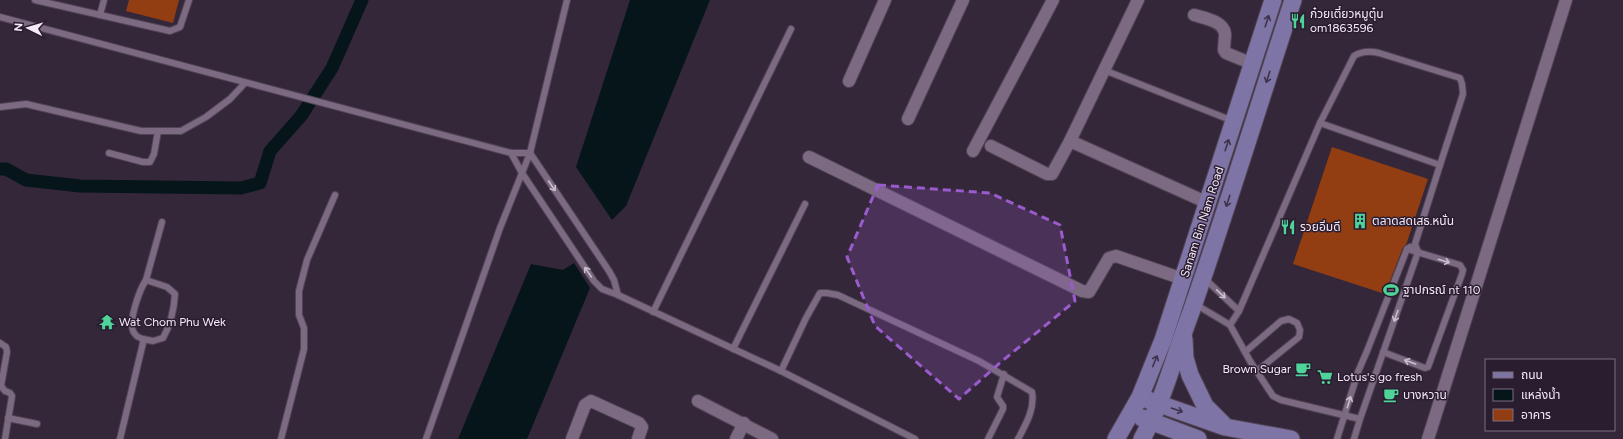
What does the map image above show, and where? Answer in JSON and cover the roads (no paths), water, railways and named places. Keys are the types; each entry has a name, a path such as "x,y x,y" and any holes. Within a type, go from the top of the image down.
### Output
{"main road":[{"name":"Sanam Bin Nam Road","path":"1116,439 1140,397 1163,340 1273,0"},
{"name":"Sanam Bin Nam Road","path":"1142,439 1159,404 1203,277 1293,0"},
{"path":"1183,332 1185,358 1190,375 1205,406 1226,427"},
{"path":"1140,397 1226,427 1291,439"},
{"path":"1131,414 1198,439"}],"street":[{"path":"849,81 885,0"},
{"path":"908,119 964,0"},
{"path":"973,151 1053,0"},
{"path":"991,146 1046,174 1052,174 1070,141 1138,0"},
{"path":"1428,439 1566,0"},
{"path":"1194,15 1215,21 1221,26 1225,33 1224,50 1226,53 1253,64"},
{"path":"1070,141 1208,203"},
{"path":"809,157 1082,291 1089,292 1109,258 1116,256 1183,279"},
{"path":"572,439 585,405 591,401 639,423 642,427 638,439"},
{"path":"698,401 744,423 772,439"},
{"path":"736,439 744,423"}],"lane":[{"path":"35,0 170,31 180,27 189,0"},
{"path":"100,15 104,0"},
{"path":"426,439 500,228 530,153 567,0"},
{"path":"0,17 511,153 530,153"},
{"path":"653,312 791,29"},
{"path":"1230,324 1238,311 1320,123 1354,56 1365,51 1378,53 1460,78 1463,94 1415,244 1418,252 1354,439"},
{"path":"1104,70 1234,122"},
{"path":"0,107 26,104 142,131 181,131 206,117 230,99 245,83"},
{"path":"1320,123 1440,165"},
{"path":"109,153 143,162 150,162 154,154 158,131"},
{"path":"511,153 522,173 594,281 602,289 618,295 781,371 916,439"},
{"path":"530,153 609,271 614,280 618,295"},
{"path":"281,439 304,349 304,328 299,315 299,291 307,260 335,195"},
{"path":"733,349 805,204"},
{"path":"146,280 167,287 175,294 170,326 163,338 153,341 143,339 134,334 132,320 141,288 146,280 162,222"},
{"path":"1337,439 1358,372 1407,249 1415,244"},
{"path":"1383,352 1425,368 1428,367 1463,270 1460,265 1407,249"},
{"path":"1203,277 1238,311"},
{"path":"781,371 806,318 820,293 827,292 867,308 979,361 1004,374 1032,392 1034,401 1032,408 1018,439"},
{"path":"1194,303 1230,324 1245,352 1273,396 1281,400 1345,414 1360,419"},
{"path":"1245,352 1281,321 1289,319 1296,323 1300,330 1299,337 1257,371"},
{"path":"120,439 143,339"},
{"path":"0,344 6,347 7,352 1,386 12,396 5,439"},
{"path":"988,439 1004,406 997,397 1004,374"},
{"path":"8,418 37,424"}],"water":[{"path":"630,0 710,0 626,206 612,220 576,167"},
{"path":"574,263 590,288 527,439 458,439 531,264 563,270"}],"waterway":[{"path":"0,169 6,169 26,180 80,186 241,188 260,183 270,151 301,116 332,68 362,0"}],"place":[{"name":"ก๋วยเตี๋ยวหมูตุ๋น om1863596","path":"1298,21"},
{"name":"ตลาดสดเสธ.หนั่น","path":"1360,221"},
{"name":"รวยอิ่มดี","path":"1288,227"},
{"name":"ฐาปกรณ์ nt 110","path":"1391,290"},
{"name":"Wat Chom Phu Wek","path":"107,322"},
{"name":"Brown Sugar","path":"1303,369"},
{"name":"Lotus's go fresh","path":"1325,377"},
{"name":"บางหวาน","path":"1391,395"}]}
